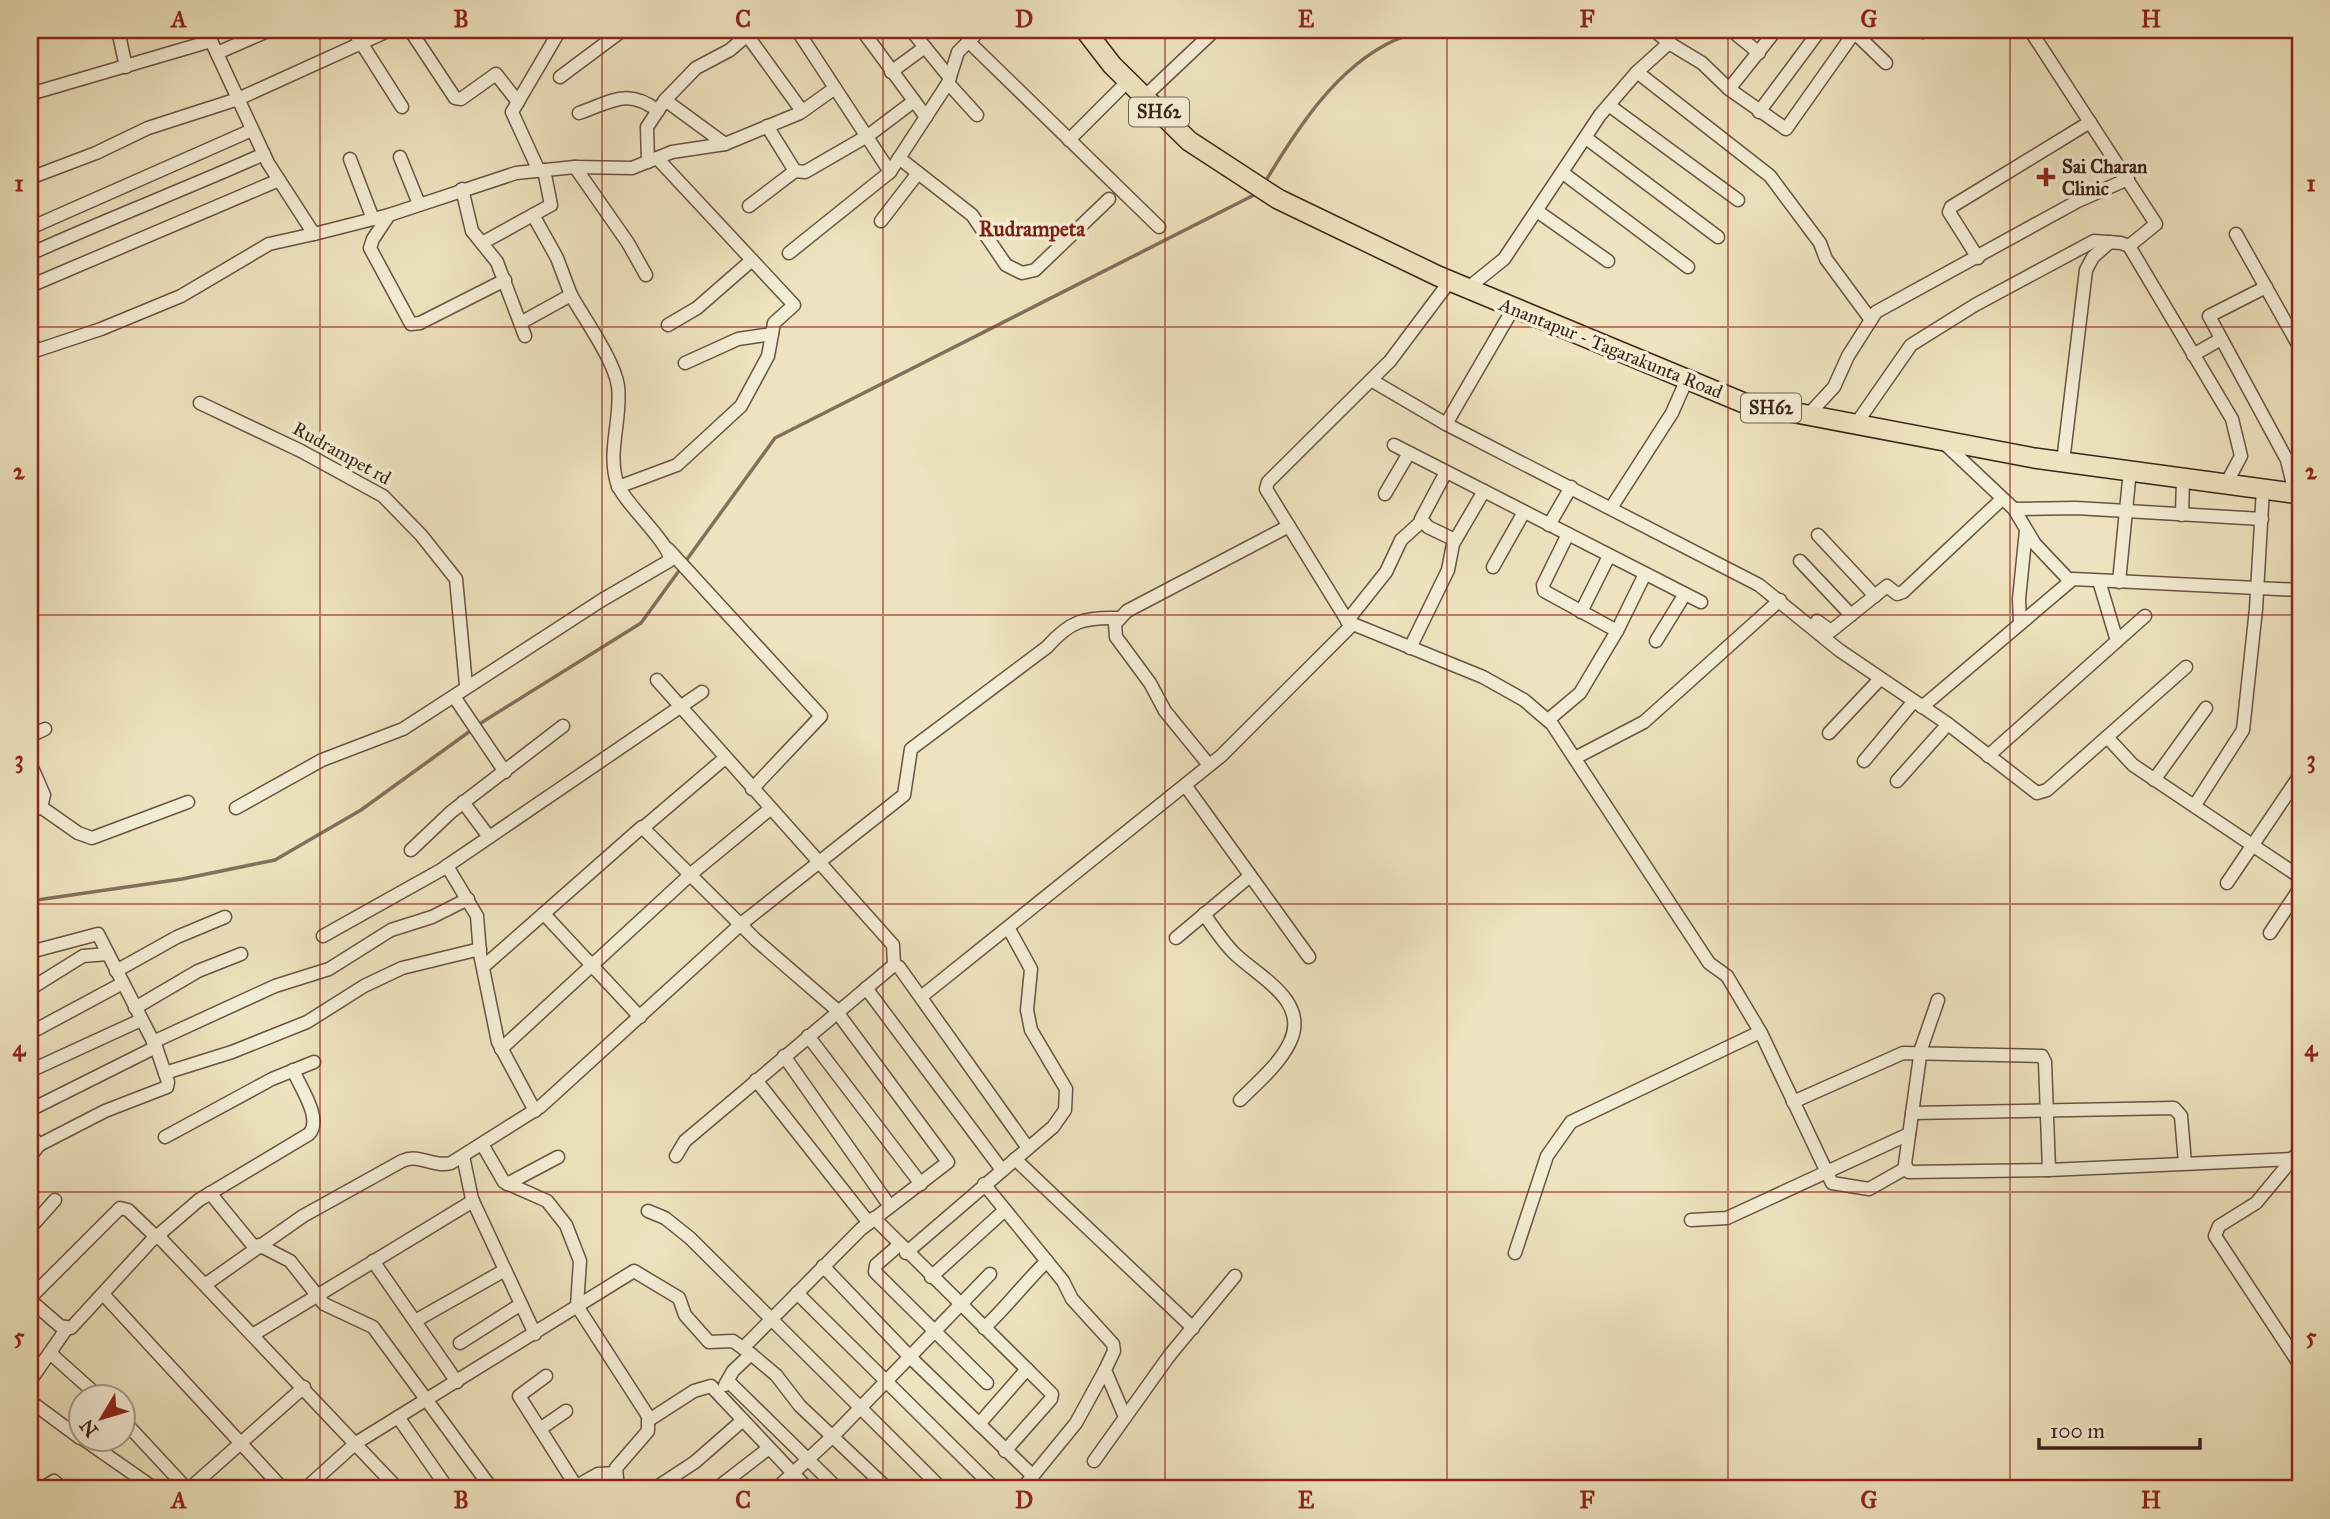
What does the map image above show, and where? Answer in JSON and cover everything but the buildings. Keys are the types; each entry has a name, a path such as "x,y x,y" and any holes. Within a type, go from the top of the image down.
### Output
{"main road":[{"name":"Anantapur - Tagarakunta Road","path":"1085,30 1128,81 1189,141 1278,199 1459,285 1744,403 2063,462 2298,494"}],"street":[{"path":"118,30 126,67"},
{"path":"30,94 211,41 270,30"},
{"path":"353,30 402,107"},
{"path":"30,178 96,153 148,128 238,99 390,30"},
{"path":"410,30 455,98 461,100 496,74 518,102"},
{"path":"482,243 552,202 541,171 512,112 560,30"},
{"path":"560,77 623,30"},
{"path":"797,30 890,172"},
{"path":"862,30 926,117"},
{"path":"911,30 977,115"},
{"path":"1144,97 1215,30"},
{"path":"1654,30 1669,44 1702,63 1729,89 1759,112 1786,129 1855,31 1886,63"},
{"path":"1731,30 1759,52"},
{"path":"1729,89 1776,30"},
{"path":"1759,112 1820,30"},
{"path":"2030,30 2156,224 2129,246"},
{"path":"618,487 677,465 741,405 767,359 775,322 794,303 652,160 647,127 661,105 696,68 730,50 750,32 802,111"},
{"path":"789,253 890,172 949,80 958,52 974,33 1069,140 1159,227"},
{"path":"211,41 264,154 314,234"},
{"path":"1669,44 1637,72 1609,106 1504,259 1459,285 1390,361 1265,486 1350,623 1489,680 1524,700 1548,720 1705,958 1730,981 1760,1032 1826,1173 1835,1186 1869,1189 1906,1168"},
{"path":"891,72 925,47"},
{"path":"1637,72 1773,179 1871,320"},
{"path":"1069,140 1128,81"},
{"path":"30,336 32,352 101,329 181,296 269,244 389,215 516,173 575,167 632,168 673,152 725,144 802,111 835,88"},
{"path":"579,113 630,96 661,105 725,144"},
{"path":"749,206 795,171 805,172 866,137 914,101"},
{"path":"1609,106 1738,200"},
{"path":"1978,258 1949,212 1951,206 2090,122"},
{"path":"768,126 795,171"},
{"path":"30,228 252,130"},
{"path":"1586,138 1718,237"},
{"path":"30,254 93,225 193,187 264,154"},
{"path":"400,157 419,204"},
{"path":"900,158 972,215 1006,265 1022,273 1035,270 1109,199"},
{"path":"350,159 373,219"},
{"path":"575,167 628,243 646,275"},
{"path":"881,221 918,173"},
{"path":"1563,173 1688,267"},
{"path":"30,286 279,180"},
{"path":"1808,415 1834,387 1848,356 1876,312 2078,201 2127,180"},
{"path":"462,189 472,231 497,262 522,322 525,336"},
{"path":"1537,211 1608,261"},
{"path":"389,215 370,248 411,324 420,323 505,280"},
{"path":"533,215 557,258 572,295 617,382 613,462 618,487 632,510 821,716 752,789"},
{"path":"2236,234 2300,348"},
{"path":"1856,424 1911,345 1975,305 2094,241 2110,242 2129,246 2231,419 2241,456 2226,484"},
{"path":"2063,462 2086,271 2093,257 2110,242"},
{"path":"668,325 697,308 752,260"},
{"path":"2266,287 2210,313 2221,339 2287,460 2298,494"},
{"path":"522,322 572,295"},
{"path":"1446,424 1514,307"},
{"path":"685,363 738,340 772,334"},
{"path":"2193,355 2221,339"},
{"path":"1611,508 1672,414 1687,379"},
{"path":"1371,380 1446,424 1779,594 1828,631 1888,586 1897,594 1903,592 2002,499"},
{"name":"Rudrampet rd","path":"200,403 301,451 383,496 421,535 456,579 466,685"},
{"path":"1941,440 2014,509 2035,544 2070,581"},
{"path":"1394,445 1701,602"},
{"path":"1385,494 1409,453"},
{"path":"2119,582 2130,470"},
{"path":"921,997 1009,929 1209,765 1350,623 1386,572 1401,540 1422,521 1446,472"},
{"path":"2182,515 2183,478"},
{"path":"1549,525 1571,487"},
{"path":"2194,806 2243,730 2258,588 2263,489"},
{"path":"1410,648 1450,565 1455,540 1484,491"},
{"path":"2014,509 2076,508 2262,519"},
{"path":"1493,567 1524,512"},
{"path":"1422,521 1428,527 1455,540"},
{"path":"206,1284 303,1216 402,1161 414,1157 442,1165 463,1156 535,1111 741,925 904,795 911,749 1047,647 1062,630 1089,618 1118,618 1289,526"},
{"path":"2020,623 2018,606 2026,530"},
{"path":"1568,534 1543,589 1617,631"},
{"path":"1818,535 1875,596"},
{"path":"236,808 322,760 403,729 455,698 602,600 663,565 670,558 668,549"},
{"path":"1581,612 1609,556"},
{"path":"1800,561 1851,615"},
{"path":"1548,720 1577,698 1617,631 1645,574"},
{"path":"1864,761 1918,704 2070,581 2300,590"},
{"path":"2099,581 2117,641"},
{"path":"1656,641 1685,594"},
{"path":"1779,594 1880,679 1948,724 2034,792 2040,793 2186,667"},
{"path":"1575,758 1644,722 1779,594"},
{"path":"1988,756 2145,616"},
{"path":"1118,618 1114,630 1121,645 1150,684 1177,729 1209,765"},
{"path":"1829,733 1880,679"},
{"path":"657,680 892,944 894,965 921,997 1028,1148"},
{"path":"323,936 447,866 702,692"},
{"path":"455,698 505,772"},
{"path":"2154,780 2206,708"},
{"path":"1897,781 1948,724"},
{"path":"411,850 463,802 563,726"},
{"path":"30,736 45,729"},
{"path":"2106,737 2127,761 2300,877"},
{"path":"483,967 639,828 644,828 725,758"},
{"path":"30,764 44,795 35,809 92,838 188,802"},
{"path":"2227,883 2300,775"},
{"path":"1185,785 1309,957"},
{"path":"463,802 489,837"},
{"path":"501,1049 691,874 770,809"},
{"path":"644,828 741,925 838,1011 947,1157 947,1166 871,1220 771,1319 718,1393"},
{"path":"447,866 477,916 483,967 501,1049 535,1111"},
{"path":"1176,938 1250,877"},
{"path":"2270,933 2300,888"},
{"path":"30,1110 155,1044 271,988 329,969 391,930 431,918 468,899"},
{"path":"544,914 640,1017"},
{"path":"1204,914 1235,954 1274,984 1284,996 1292,1017 1289,1044 1241,1100"},
{"path":"116,971 177,937 225,917"},
{"path":"987,1383 874,1270 1002,1170 1062,1117 1067,1094 1031,1030 1027,1010 1031,969 1009,929"},
{"path":"30,952 66,944 94,933 100,936 155,1044 169,1082 164,1088 105,1111 38,1145 30,1157"},
{"path":"165,1073 232,1052 307,1022 364,986 402,968 480,949"},
{"path":"30,989 83,956 108,954"},
{"path":"30,1071 138,1014 198,971 241,954"},
{"path":"676,1156 685,1141 894,965"},
{"path":"30,1032 123,983"},
{"path":"866,988 1002,1170"},
{"path":"1906,1168 1920,1055 1938,1000"},
{"path":"1515,1253 1547,1156 1571,1122 1760,1032"},
{"path":"808,1036 921,1184"},
{"path":"1793,1102 1899,1055 2042,1056 2045,1062 2049,1170"},
{"path":"784,1056 889,1205"},
{"path":"165,1137 293,1070 314,1062"},
{"path":"293,1070 314,1118 312,1132 210,1193 156,1237 75,1326 67,1328 57,1324 30,1301 120,1208 128,1209 156,1237 206,1284 398,1489"},
{"path":"757,1080 871,1220 1050,1391 1052,1398 1005,1451"},
{"path":"1912,1113 2047,1113 2174,1108 2181,1116 2185,1163"},
{"path":"30,1134 38,1145"},
{"path":"1692,1220 1727,1218 1909,1134"},
{"path":"482,1144 501,1179 547,1201 566,1225 580,1261 577,1306 649,1420"},
{"path":"1906,1168 1913,1174 2049,1170 2297,1154"},
{"path":"2297,1154 2256,1203 2220,1226 2216,1236 2300,1365"},
{"path":"463,1156 474,1201 535,1334"},
{"path":"507,1184 558,1157"},
{"path":"1015,1159 1193,1328"},
{"path":"984,1184 1063,1281 1072,1300 1114,1346 1076,1423 1022,1489"},
{"path":"210,1193 257,1246 290,1261 324,1304 373,1327 492,1489"},
{"path":"30,1228 55,1200"},
{"path":"254,1334 474,1201"},
{"path":"931,1277 1005,1210"},
{"path":"648,1211 665,1218 690,1238 943,1489"},
{"path":"373,1261 457,1382"},
{"path":"984,1328 1011,1303 1021,1286 1046,1261"},
{"path":"824,1266 910,1357 1032,1476"},
{"path":"415,1321 505,1270"},
{"path":"304,1489 356,1443 634,1271 679,1298 685,1315 709,1342 733,1341 776,1375 788,1393 888,1489"},
{"path":"776,1489 886,1383 934,1329 990,1274"},
{"path":"1094,1461 1235,1276"},
{"path":"797,1293 995,1489"},
{"path":"103,1294 283,1489"},
{"path":"460,1343 521,1304"},
{"path":"30,1381 67,1328"},
{"path":"50,1353 82,1382"},
{"path":"979,1424 1027,1369"},
{"path":"1104,1370 1125,1417"},
{"path":"546,1376 519,1395 573,1488 598,1474 616,1473"},
{"path":"728,1381 838,1489"},
{"path":"618,1489 616,1473 619,1464 645,1436 649,1420 705,1386 711,1386 808,1489"},
{"path":"136,1434 188,1489 304,1387"},
{"path":"30,1401 66,1427"},
{"path":"540,1429 566,1411"},
{"path":"398,1417 448,1489"},
{"path":"654,1489 695,1462 743,1420"},
{"path":"716,1489 769,1448"},
{"path":"101,1452 155,1489"},
{"path":"316,1479 325,1489"},
{"path":"41,1489 54,1481 64,1489"}],"waterway":[{"path":"1265,182 1320,101 1354,66 1395,40 1437,30"},
{"path":"685,562 775,438 1256,194"},
{"path":"30,901 182,879 275,860 361,810 484,721 641,623 681,568"}],"place":[{"name":"Sai Charan Clinic","path":"2046,177"}],"district":[{"name":"Rudrampeta","path":"1032,229"}]}
